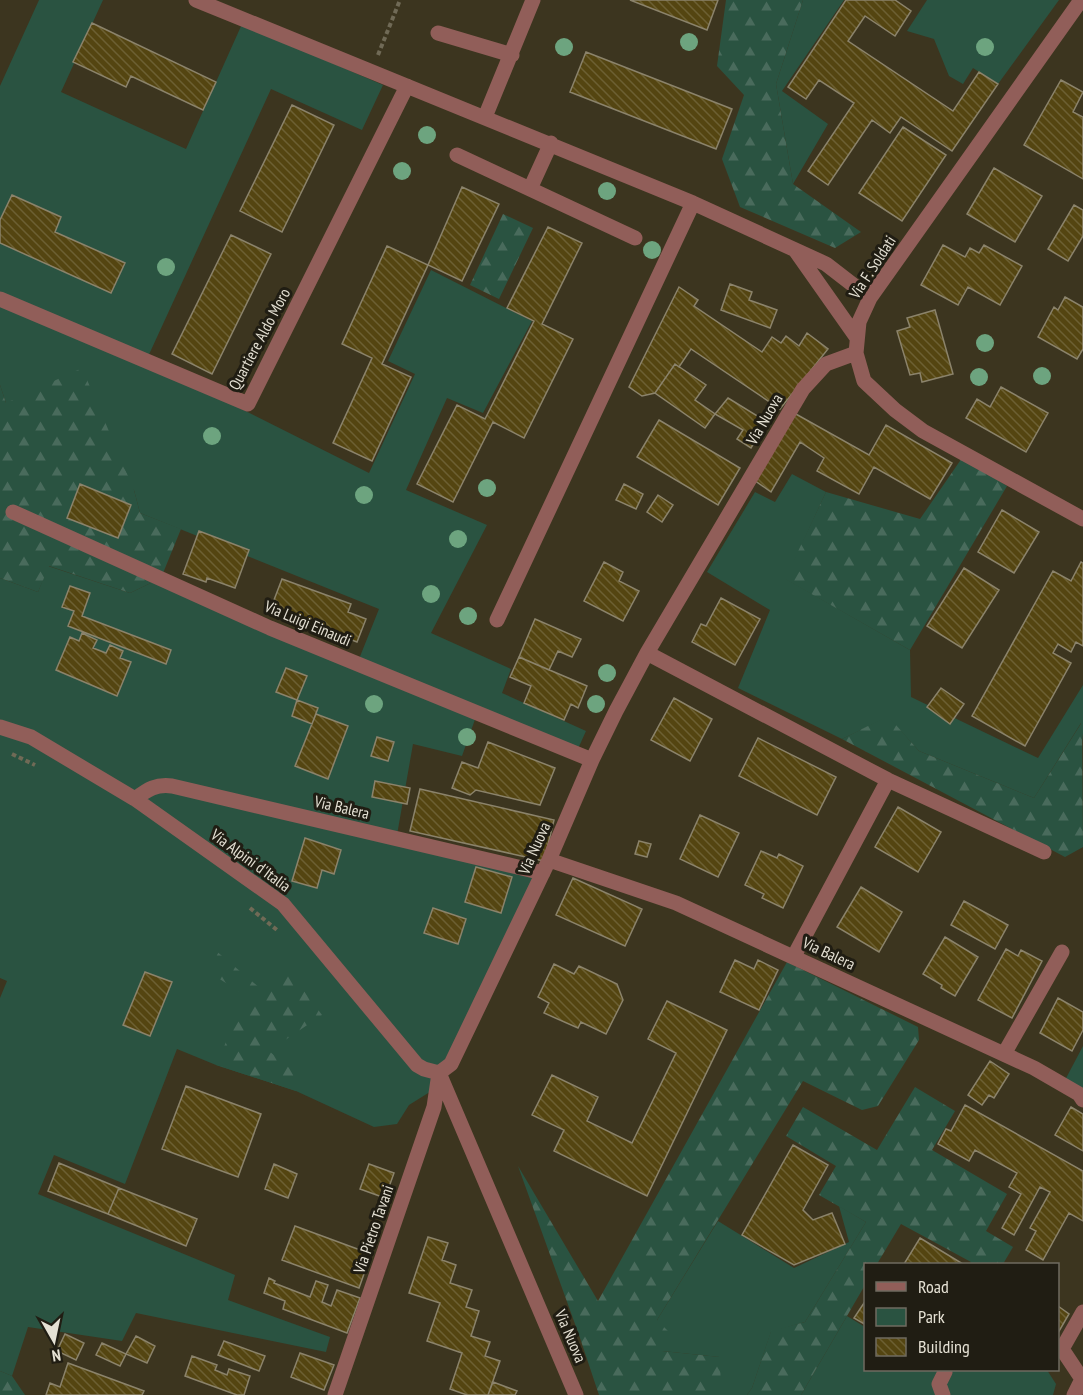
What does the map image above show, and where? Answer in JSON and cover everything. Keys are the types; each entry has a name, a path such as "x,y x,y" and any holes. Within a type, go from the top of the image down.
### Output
{"street":[{"path":"196,0 693,203 826,264 870,298"},
{"path":"485,117 533,0"},
{"name":"Via F. Soldati","path":"856,346 859,322 870,298 1081,0"},
{"path":"438,33 512,55"},
{"name":"Quartiere Aldo Moro","path":"0,299 248,404 407,86"},
{"path":"530,189 551,144"},
{"path":"457,155 635,238"},
{"path":"497,620 693,203"},
{"path":"795,250 856,346 864,381 895,410 923,431 1083,519"},
{"name":"Via Nuova","path":"576,1395 439,1073 451,1064 546,866 592,760 647,653 803,389 826,364 856,346"},
{"name":"Via Luigi Einaudi","path":"13,512 270,628 592,760"},
{"path":"647,653 888,780 1044,852"},
{"name":"Via Alpini d'Italia","path":"0,727 31,737 135,799 283,904 417,1065 424,1070 439,1073"},
{"path":"794,956 888,780"},
{"name":"Via Balera","path":"135,799 150,788 161,785 172,786 546,866 676,903 1034,1068 1079,1094 1083,1100"},
{"path":"1004,1054 1062,952"},
{"name":"Via Pietro Tavani","path":"335,1395 434,1107 439,1073"},
{"path":"1074,1395 1082,1379 1062,1349 1083,1312"},
{"path":"944,1395 939,1384 945,1372"}],"path":[{"path":"371,71 400,0"},
{"path":"7,751 38,766"},
{"path":"248,906 282,936"}],"green space":[{"path":"39,0 103,0 61,92 186,149 242,24 383,85 362,130 271,89 146,361 369,473 415,374 388,361 431,270 532,321 483,413 447,398 406,490 487,525 431,633 511,669 502,693 586,731 577,751 478,711 462,756 413,744 397,835 540,869 441,1085 409,1105 397,1124 374,1127 296,1091 216,1065 177,1049 125,1184 54,1155 38,1194 235,1275 228,1300 330,1337 326,1352 136,1313 122,1341 28,1327 12,1376 0,1371 0,998 7,981 0,978 0,578 38,592 48,566 130,593 161,578 357,664 379,609 140,513 134,490 6,403 0,385 0,86"},
{"path":"726,0 803,0 776,84 793,184 861,232 835,248 740,207 722,159 744,95 717,66"},
{"path":"803,0 844,0 782,91 828,124 793,184 776,84"},
{"path":"927,0 1059,0 998,84 973,68 963,84 949,76 934,39 907,31"},
{"path":"503,214 533,228 499,299 470,285"},
{"path":"82,368 134,490 140,513 181,529 161,578 130,593 49,566 38,592 0,578 0,385 6,403"},
{"path":"962,458 1007,486 910,650 785,579 826,492 920,519"},
{"path":"792,474 826,492 786,579 910,650 911,697 1038,758 1083,685 1083,743 1081,723 1034,798 919,751 888,717 842,739 738,688 770,610 707,572 755,492 775,502"},
{"path":"888,716 919,751 1034,798 1082,722 1083,847 1065,857 842,739"},
{"path":"215,950 268,995 286,967 322,1015 269,1051 298,1075 296,1091 216,1065 246,996 215,976"},
{"path":"787,962 918,1027 919,1040 878,1106 862,1110 803,1081 657,1320 672,1335 662,1351 720,1357 721,1395 599,1395 518,1166 598,1301"},
{"path":"1083,1046 1083,1101 1064,1082"},
{"path":"915,1087 955,1111 932,1150 1007,1194 986,1231 1013,1247 1004,1263 970,1263 901,1224 878,1263 864,1263 864,1287 801,1395 747,1395 752,1388 771,1331 805,1322 866,1222 819,1195 836,1166 786,1136 803,1107 877,1150"},
{"path":"839,1206 866,1222 805,1322 771,1332 752,1388 747,1395 721,1395 719,1393 719,1357 662,1351 657,1320 718,1221 794,1268 849,1242"},
{"path":"847,1316 864,1326 864,1371 1048,1371 1056,1384 1053,1395 801,1395"},
{"path":"0,1371 12,1376 25,1395 0,1395"}],"building":[{"path":"630,0 718,0 707,30"},
{"path":"846,0 895,0 911,11 895,36 865,16 848,41 953,111 979,72 998,84 952,151 901,117 890,133 872,120 828,185 808,171 854,103 819,80 806,99 788,87"},
{"path":"92,23 216,82 203,110 131,76 126,87 73,62"},
{"path":"586,52 732,109 716,149 570,92"},
{"path":"1061,80 1083,92 1073,112 1083,117 1083,179 1024,145"},
{"path":"292,105 334,125 282,232 240,211"},
{"path":"903,127 946,155 902,221 859,193"},
{"path":"994,168 1042,196 1015,242 967,214"},
{"path":"462,187 499,204 462,281 428,265"},
{"path":"12,195 61,217 55,232 125,263 111,293 0,243 0,220"},
{"path":"1074,205 1083,210 1083,236 1068,261 1048,249"},
{"path":"548,227 582,243 542,324 573,339 524,438 493,422 453,502 417,484 457,405 485,419 534,321 507,308"},
{"path":"231,235 271,254 212,374 172,354"},
{"path":"943,245 965,257 970,248 979,253 984,245 1022,266 1000,305 968,287 958,305 921,285"},
{"path":"387,246 428,265 382,364 411,377 372,461 333,443 372,358 342,344"},
{"path":"730,284 752,292 749,300 777,310 770,328 721,310"},
{"path":"679,287 698,300 694,306 762,352 772,337 781,343 786,336 799,346 807,333 828,349 780,409 691,349 679,367 675,364 655,393 642,396 629,387"},
{"path":"1065,297 1083,307 1083,349 1077,359 1038,337 1054,307 1058,310"},
{"path":"935,310 953,374 922,382 920,373 910,375 897,331 910,327 907,318"},
{"path":"675,364 706,385 695,400 715,414 705,428 655,393"},
{"path":"1001,387 1048,413 1026,452 966,418 977,399 990,407"},
{"path":"728,398 767,422 751,448 737,439 743,430 715,414"},
{"path":"794,413 869,455 886,425 952,463 930,499 874,467 859,494 817,471 824,458 800,442 771,492 754,480"},
{"path":"659,420 740,468 718,505 637,457"},
{"path":"80,484 131,505 118,538 67,518"},
{"path":"624,484 643,494 636,509 616,500"},
{"path":"658,495 673,505 662,522 647,512"},
{"path":"1002,510 1039,532 1014,573 978,552"},
{"path":"199,531 249,550 235,588 207,578 206,582 183,574"},
{"path":"604,562 623,572 619,581 639,591 623,621 584,601"},
{"path":"1081,562 1083,563 1083,646 1076,642 1071,652 1058,644 1053,653 1071,663 1025,746 972,716 1053,571 1071,581"},
{"path":"964,568 999,590 962,648 927,626"},
{"path":"282,579 351,604 348,612 366,619 357,642 339,635 337,639 269,613"},
{"path":"70,586 90,593 82,616 171,650 166,664 68,626 74,611 62,607"},
{"path":"721,598 760,619 735,665 692,642 701,624 706,626"},
{"path":"535,619 581,639 572,657 558,651 549,670 519,657"},
{"path":"82,633 97,640 93,648 106,653 110,645 123,651 120,658 131,662 117,696 56,670 70,637 79,641"},
{"path":"519,657 587,686 578,708 571,704 564,720 524,703 531,686 510,677"},
{"path":"286,668 307,676 297,700 276,692"},
{"path":"941,688 964,704 950,724 927,707"},
{"path":"674,698 712,719 690,761 651,740"},
{"path":"297,700 318,708 312,724 292,716"},
{"path":"316,714 348,726 328,779 295,766"},
{"path":"377,737 394,742 388,761 371,756"},
{"path":"758,738 836,777 817,815 739,776"},
{"path":"488,742 555,768 540,805 476,790 470,795 452,788 462,762 478,768"},
{"path":"375,781 410,788 407,804 372,797"},
{"path":"420,789 554,820 544,861 410,831"},
{"path":"898,807 941,832 918,872 875,847"},
{"path":"700,815 739,833 718,877 680,859"},
{"path":"305,838 341,850 334,874 322,870 317,888 292,881"},
{"path":"639,841 651,844 647,857 635,854"},
{"path":"761,851 777,858 779,854 803,866 783,908 762,898 764,894 745,885"},
{"path":"476,867 512,877 501,913 465,902"},
{"path":"573,878 642,909 625,946 556,915"},
{"path":"861,887 902,912 879,952 837,927"},
{"path":"964,901 1008,925 995,949 951,925"},
{"path":"433,908 466,919 458,944 424,933"},
{"path":"945,937 978,957 955,996 923,974"},
{"path":"1006,949 1018,956 1021,950 1042,961 1012,1018 978,1000"},
{"path":"735,960 754,969 758,960 778,970 759,1010 720,992"},
{"path":"554,964 574,974 579,966 617,984 623,1000 606,1034 581,1022 578,1028 544,1013 549,1003 538,997"},
{"path":"145,972 172,982 150,1036 123,1025"},
{"path":"1058,998 1083,1012 1083,1030 1072,1051 1040,1033"},
{"path":"667,1001 727,1030 647,1196 554,1151 564,1130 532,1115 552,1075 598,1097 587,1121 632,1143 676,1053 648,1039"},
{"path":"990,1061 1009,1074 994,1098 989,1095 982,1105 968,1095"},
{"path":"186,1086 261,1114 238,1177 162,1149"},
{"path":"965,1105 1083,1171 1083,1221 1069,1213 1043,1260 1026,1250 1036,1231 1030,1228 1050,1192 1040,1187 1014,1235 1002,1228 1021,1194 1009,1187 1017,1173 975,1150 969,1161 938,1144 946,1129 951,1131"},
{"path":"1071,1107 1083,1114 1083,1151 1055,1135"},
{"path":"793,1145 828,1165 803,1210 813,1220 832,1213 845,1244 794,1265 742,1235"},
{"path":"59,1163 119,1188 108,1214 48,1191"},
{"path":"274,1164 297,1174 288,1198 265,1189"},
{"path":"369,1164 394,1173 385,1198 360,1189"},
{"path":"119,1188 197,1219 186,1246 108,1214"},
{"path":"295,1226 371,1254 359,1288 282,1260"},
{"path":"428,1237 448,1243 442,1260 456,1265 450,1283 472,1290 466,1307 479,1311 471,1336 490,1342 485,1356 500,1361 488,1395 467,1395 450,1389 462,1353 427,1341 440,1303 409,1293"},
{"path":"920,1238 961,1263 905,1263"},
{"path":"269,1278 275,1281 274,1283 310,1297 316,1281 328,1285 322,1302 331,1306 337,1290 360,1298 347,1333 283,1309 285,1301 264,1293"},
{"path":"864,1303 864,1324 854,1318"},
{"path":"1059,1307 1069,1314 1059,1331"},
{"path":"65,1334 84,1343 76,1360 57,1351"},
{"path":"136,1336 155,1346 147,1363 126,1354"},
{"path":"224,1341 265,1356 259,1371 218,1355"},
{"path":"102,1343 126,1354 120,1366 96,1355"},
{"path":"300,1353 334,1365 324,1390 291,1377"},
{"path":"192,1356 217,1365 215,1370 227,1375 229,1369 250,1376 244,1395 237,1395 185,1376"},
{"path":"68,1363 144,1391 142,1395 46,1395 50,1383 60,1387"},
{"path":"493,1382 517,1391 515,1395 488,1395"}]}
